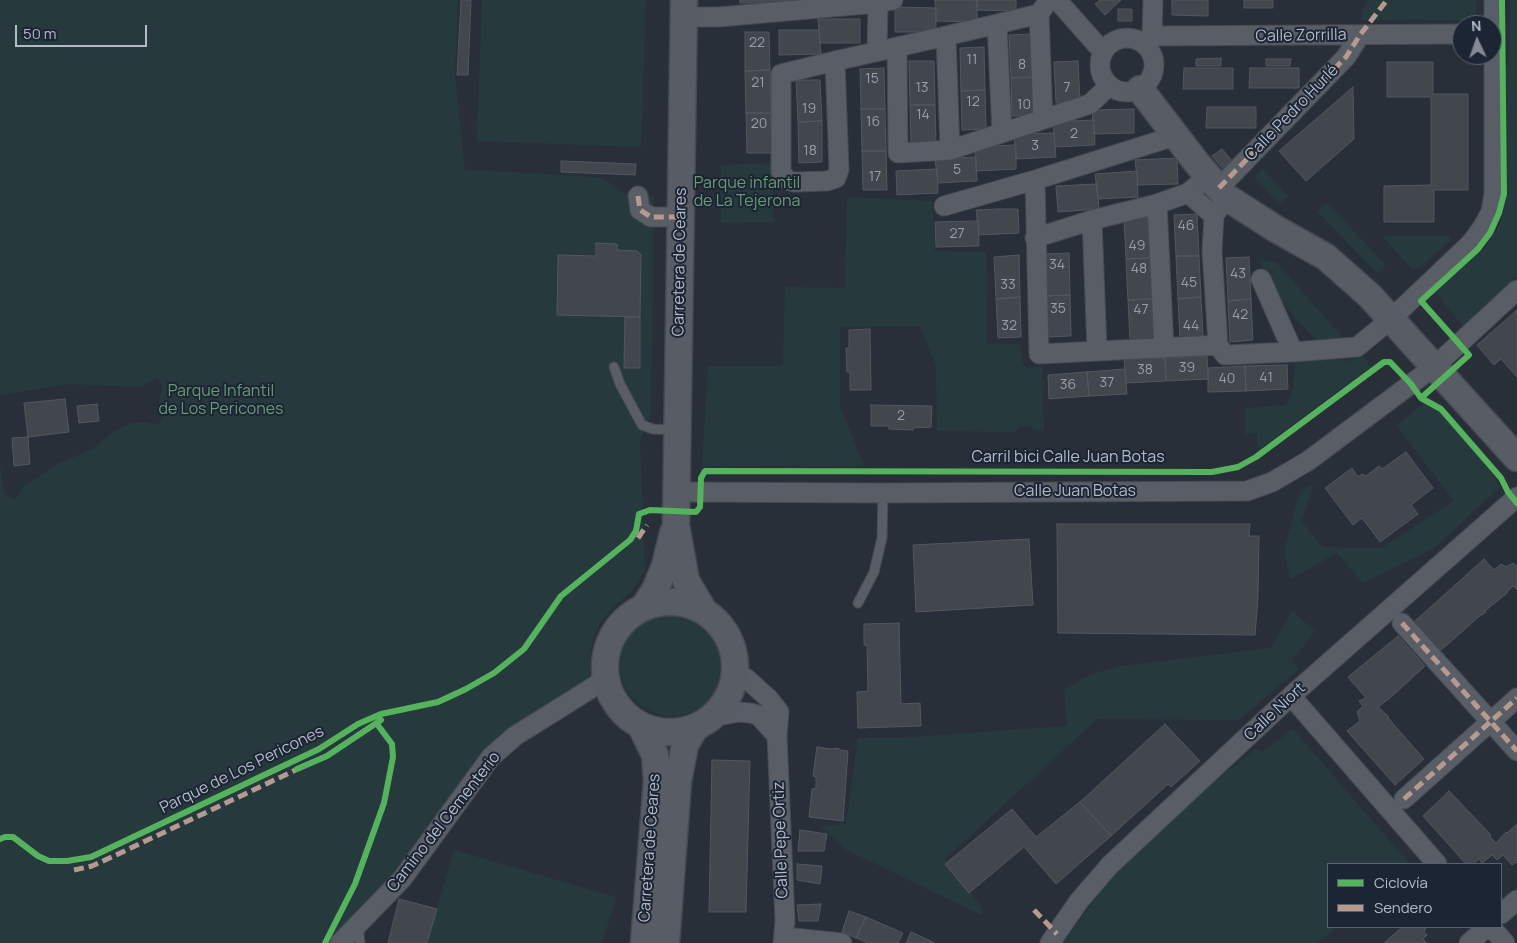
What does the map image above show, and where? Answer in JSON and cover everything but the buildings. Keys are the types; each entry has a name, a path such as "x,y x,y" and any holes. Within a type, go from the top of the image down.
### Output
{"main road":[{"name":"Carretera de Ceares","path":"683,8 676,525 686,581 702,608"},
{"path":"1140,89 1217,194 1326,257 1370,296 1517,458"},
{"name":"Carretera de Ceares","path":"644,607 655,590 665,566 676,525"},
{"path":"677,602 702,608 727,633 734,652 736,673 732,690 724,704 704,722 677,732 658,732 641,726 624,714 600,682 611,639 622,622 644,607 656,603 677,602"},
{"name":"Carretera de Ceares","path":"666,943 678,781 686,745 704,722"},
{"name":"Carretera de Ceares","path":"641,726 655,755 656,781 644,943"}],"street":[{"path":"1057,0 1103,52"},
{"path":"1149,41 1128,38 1118,39 1109,44 1103,52 1100,61 1100,70 1109,86 1124,92 1140,89 1147,83 1152,74 1154,64 1149,41 1152,0"},
{"path":"1494,0 1494,15"},
{"path":"683,8 718,17 885,2 877,52"},
{"path":"835,61 839,170 836,178 827,181 795,182 787,180 782,172 781,74 835,61 997,24 1044,7 1043,119"},
{"path":"997,24 1002,133"},
{"name":"Calle Zorrilla","path":"1149,41 1452,34"},
{"name":"Calle Pedro Hurlé","path":"1035,238 1092,220 1157,204 1188,193 1217,194 1346,57 1360,35"},
{"path":"946,36 950,150"},
{"path":"897,47 898,152 950,150 1090,104 1109,86"},
{"path":"1188,193 1217,194 1212,251 1218,345 1225,354 1293,352 1357,347 1471,243 1482,228 1490,212 1494,193 1493,65"},
{"path":"944,206 1035,180 1175,136"},
{"path":"1035,180 1039,354 1218,345"},
{"path":"638,196 640,210 651,217 680,218"},
{"path":"1157,204 1164,348"},
{"path":"1092,220 1097,350"},
{"path":"1261,279 1293,352"},
{"name":"Calle Juan Botas","path":"676,492 883,494 1247,490 1272,482 1308,461 1435,366 1517,290"},
{"name":"Calle Niort","path":"1050,943 1079,901 1110,865 1292,696 1517,497"},
{"path":"1402,623 1517,751"},
{"name":"Calle Pepe Ortiz","path":"736,673 746,679 768,700 785,709 777,736 785,921 784,940"},
{"name":"Camino del Cementerio","path":"340,943 359,934 402,879 490,757 515,736 600,682"},
{"path":"1292,696 1436,863"},
{"path":"1404,799 1517,698"},
{"path":"704,722 739,712 750,712 758,715 777,736"},
{"path":"1502,913 1517,900"},
{"path":"1469,943 1486,928"},
{"path":"1493,928 1505,943"},
{"path":"784,940 842,943"}],"lane":[{"path":"614,367 620,384 642,425 653,430 678,430"},
{"path":"858,603 874,572 882,538 883,494"}],"green space":[{"name":"Parque Infantil de Los Pericones","path":"0,0 458,0 455,76 465,170 603,178 628,196 654,196 651,415 640,441 645,570 633,590 614,606 600,623 591,648 589,679 510,730 396,877 332,943 0,943 0,464 4,494 15,499 25,486 58,464 92,449 112,433 131,423 145,422 157,425 163,418 159,409 159,400 163,389 157,377 141,387 68,384 0,395"},
{"path":"482,0 646,0 641,147 477,141"},
{"path":"1369,0 1476,0 1476,15 1452,15 1452,20 1362,20 1362,10"},
{"path":"1510,0 1517,0 1517,277 1463,326 1435,292 1486,247 1499,226 1504,211 1508,194 1506,65 1509,65"},
{"name":"Parque infantil de La Tejerona","path":"772,163 774,222 721,223 721,165"},
{"path":"1263,169 1288,196 1279,204 1254,177"},
{"path":"847,197 932,201 935,251 986,252 987,344 1021,344 1023,365 1027,369 1042,366 1044,431 1034,430 1029,425 1020,426 1015,432 937,431 936,365 920,326 840,327 840,406 864,466 702,466 708,366 783,366 785,287 845,288"},
{"path":"1327,203 1386,265 1377,273 1317,211"},
{"path":"1385,236 1451,236 1451,240 1419,268 1412,269 1384,238"},
{"path":"1258,259 1276,262 1346,341 1326,343 1318,341 1277,296"},
{"path":"1360,355 1364,357 1371,367 1258,450 1257,433 1245,434 1245,408 1286,405 1292,394 1295,364 1308,356 1349,361"},
{"path":"1426,401 1441,409 1495,477 1499,488 1433,549 1363,583 1337,553 1290,579 1284,552 1300,490 1314,485 1301,521 1323,547 1381,548 1454,501 1397,426"},
{"path":"1292,611 1315,631 1292,661 1299,669 1239,720 1097,719 945,859 983,909 981,915 843,848 840,843 820,826 846,824 858,738 898,738 1067,726 1064,690 1089,675 1121,666 1271,648"},
{"path":"672,612 692,616 701,620 709,627 716,635 720,644 724,664 720,684 716,693 709,701 701,708 692,712 672,716 652,712 643,708 635,701 628,693 624,684 620,664 624,644 628,635 635,627 643,620 652,616"},
{"path":"1293,729 1408,862 1327,863 1327,928 1335,928 1318,943 1064,942 1108,881 1161,826 1255,749 1262,752"},
{"path":"454,850 616,897 602,943 427,943"}],"marked path":[{"path":"1219,188 1346,57 1387,0"},
{"path":"638,196 640,210 651,217 680,217"},
{"path":"638,538 647,525"},
{"path":"1402,623 1517,751"},
{"path":"1404,799 1517,698"},
{"path":"74,870 92,866 302,767"},
{"path":"1034,910 1057,934"}],"cycle path":[{"path":"1421,398 1469,355 1421,301 1478,249 1490,233 1499,213 1504,194 1502,0"},
{"name":"Carril bici Calle Juan Botas","path":"0,839 13,837 38,856 49,861 67,861 91,857 319,749 358,724 381,714 438,702 466,689 494,673 524,649 561,596 630,540 636,531 639,514 650,510 696,512 700,507 701,478 705,471 1212,472 1238,467 1256,457 1384,362 1390,362 1411,384 1421,398 1441,409 1501,478 1508,492 1517,503"},
{"path":"297,769 327,756 381,720"},
{"path":"325,943 355,884 384,803 393,757 392,744 377,724"}]}
